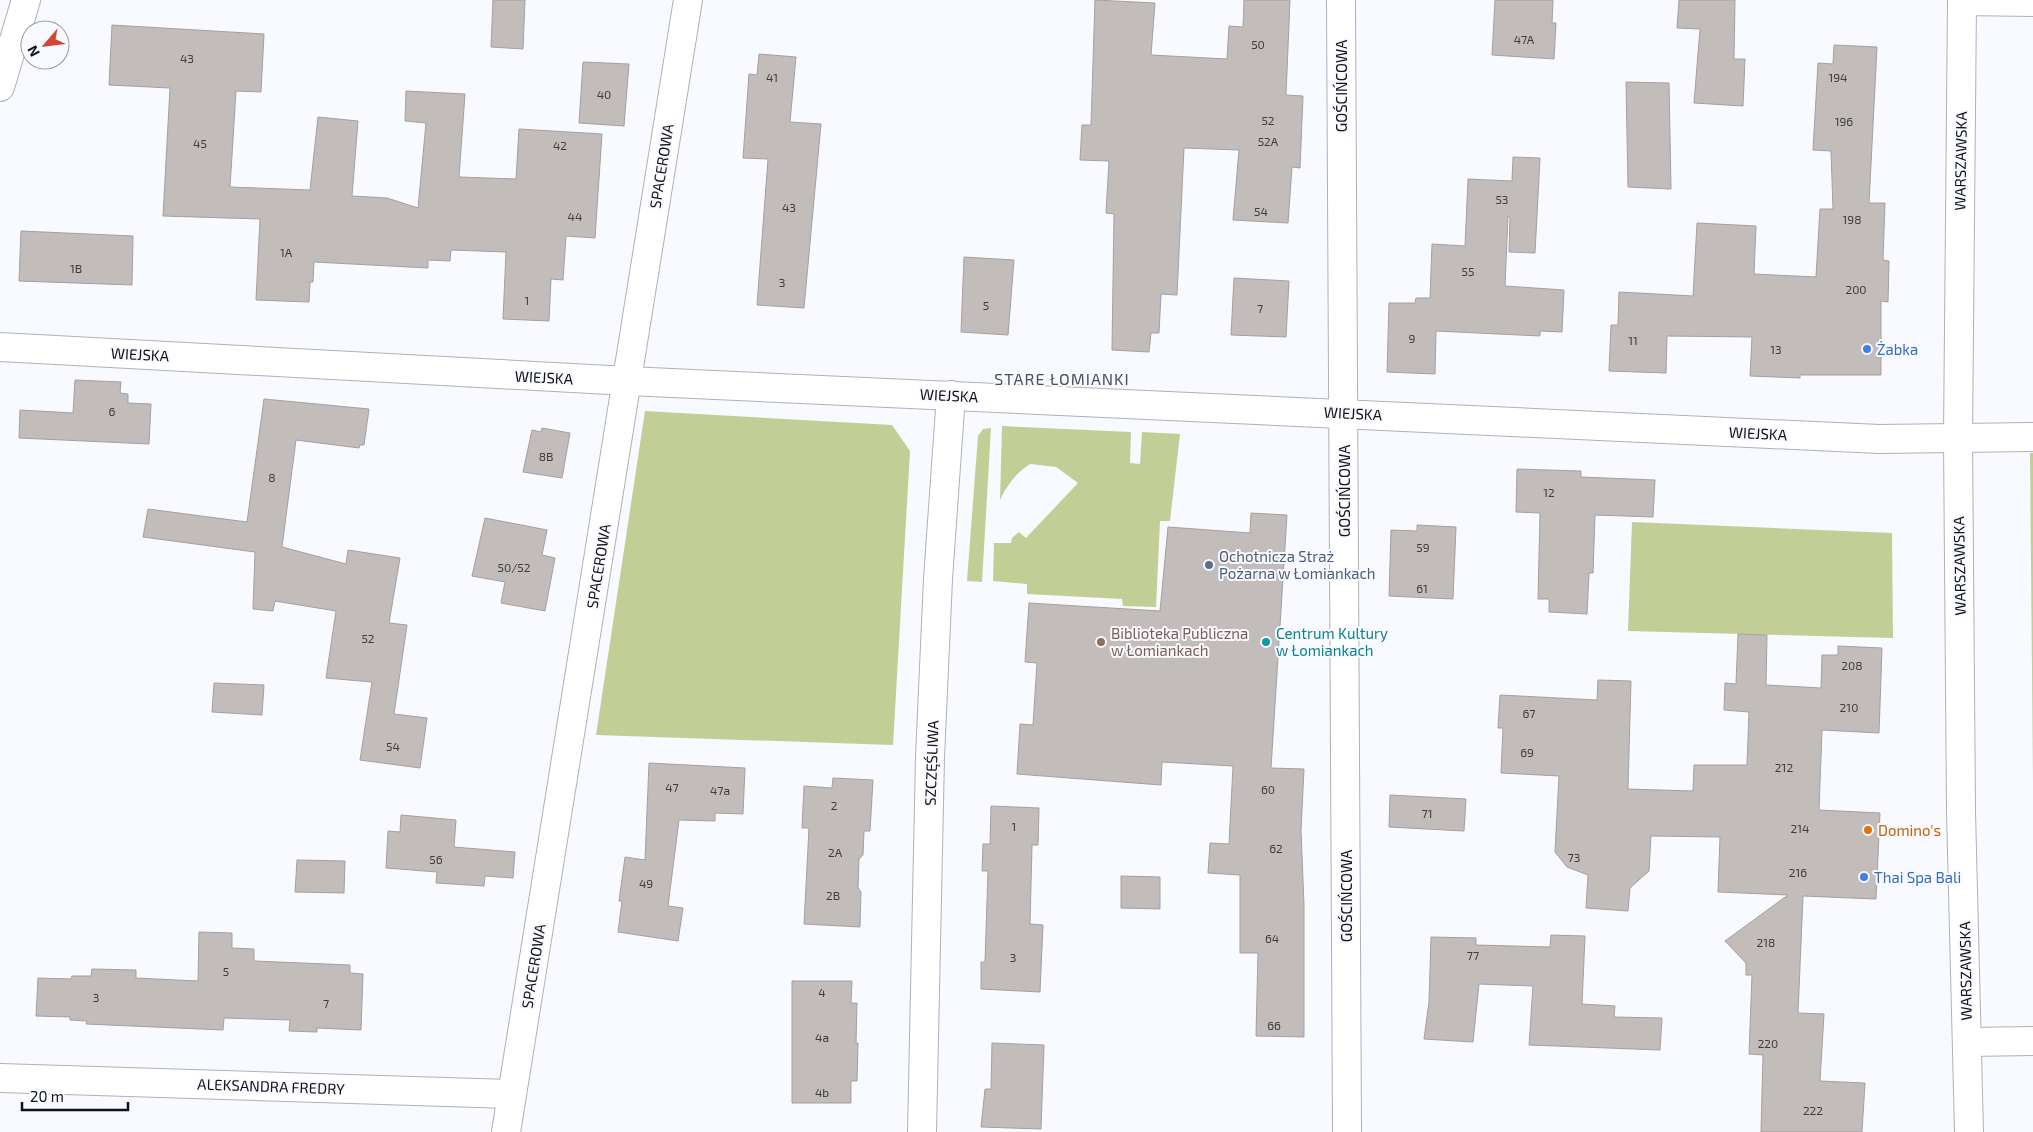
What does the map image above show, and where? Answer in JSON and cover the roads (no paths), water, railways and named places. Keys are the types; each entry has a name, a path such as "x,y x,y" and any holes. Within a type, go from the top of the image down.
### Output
{"street":[{"path":"0,87 26,0"},
{"name":"SPACEROWA","path":"506,1132 688,0"},
{"name":"GOŚCIŃCOWA","path":"1341,0 1347,1132"},
{"path":"1962,0 2033,2"},
{"name":"WARSZAWSKA","path":"1962,0 1958,438 1961,811 1969,1132"},
{"name":"WIEJSKA","path":"0,347 628,381 1879,439 2033,437"},
{"name":"SZCZĘŚLIWA","path":"922,1132 930,757 938,579 951,395"},
{"path":"1967,1042 2033,1041"},
{"name":"ALEKSANDRA FREDRY","path":"0,1078 512,1094"}],"place":[{"name":"Żabka","path":"1867,349"},
{"name":"Ochotnicza Straż Pożarna w Łomiankach","path":"1209,565"},
{"name":"Biblioteka Publiczna w Łomiankach","path":"1101,642"},
{"name":"Centrum Kultury w Łomiankach","path":"1266,642"},
{"name":"Domino's","path":"1868,830"},
{"name":"Thai Spa Bali","path":"1864,877"}],"district":[{"name":"STARE ŁOMIANKI","path":"1062,378"}]}
